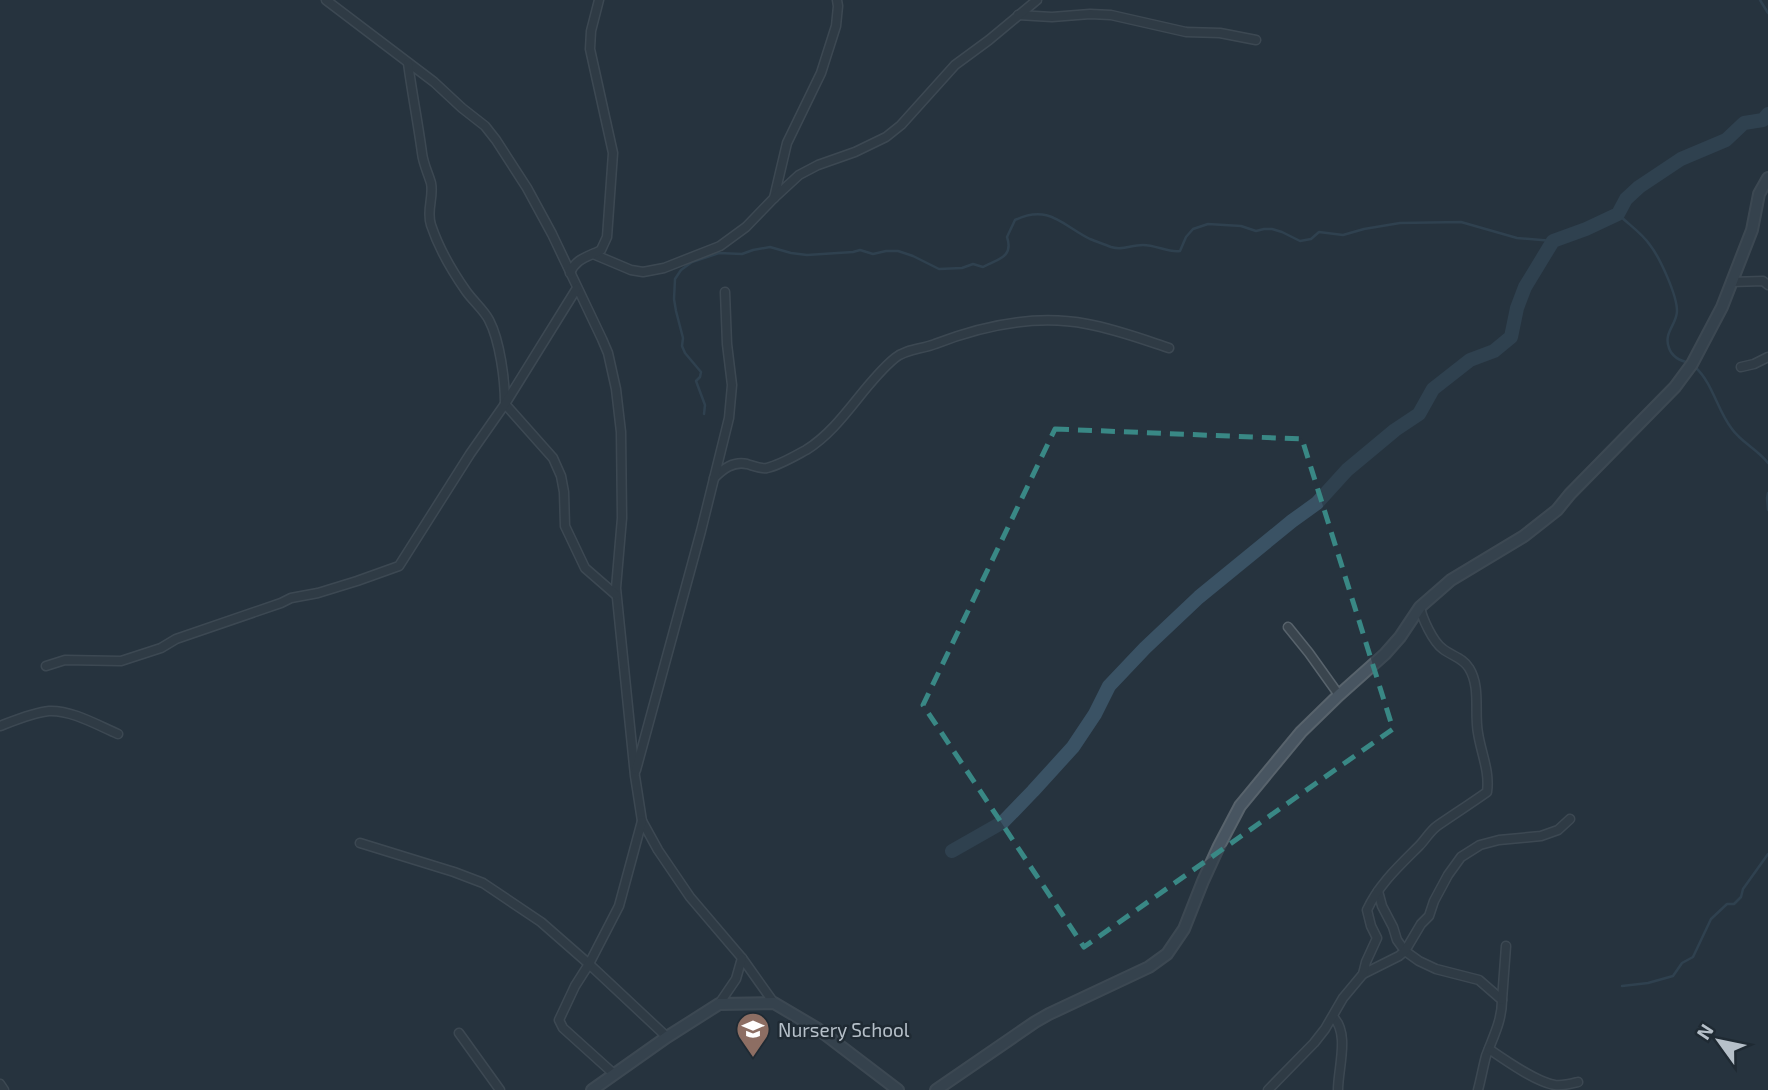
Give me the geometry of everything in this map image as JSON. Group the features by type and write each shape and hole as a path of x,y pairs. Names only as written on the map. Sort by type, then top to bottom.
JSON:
{"street":[{"path":"326,0 434,82 485,126 527,188 552,234 608,353 621,432 622,518 616,595 642,821 690,897 742,958 774,1003 818,1029 898,1090"},
{"path":"570,273 579,259 601,250 607,237 613,153 590,49 599,0"},
{"path":"774,198 787,143 821,73 836,26 837,0"},
{"path":"593,254 631,270 643,272 664,268 720,246 746,227 799,175 886,137 901,125 955,65 1037,0"},
{"path":"1018,15 1111,15 1186,32 1220,33 1256,40"},
{"path":"408,63 422,154 432,186 430,222 450,267 489,320 498,345 505,404 553,458 564,492 565,526 585,568 616,595"},
{"path":"936,1090 1035,1022 1156,963 1167,954 1184,929 1208,869 1240,806 1301,733 1385,654 1420,607 1451,580 1524,536 1557,510 1684,376 1722,307 1752,230 1759,194 1768,178"},
{"path":"1731,282 1763,281 1768,285"},
{"path":"47,666 65,660 121,660 161,648 176,639 291,598 357,582 398,566 505,404 577,288"},
{"path":"635,776 729,418 732,385 725,292"},
{"path":"714,478 738,463 756,468 775,466 807,449 826,434 898,355 977,329 1015,322 1070,322 1101,327 1169,348"},
{"path":"1741,366 1754,364 1768,357"},
{"path":"1363,974 1377,938 1367,910 1378,891 1395,869 1435,828 1487,792 1487,770 1477,730 1478,713 1473,676 1461,660 1439,646 1424,621 1420,607"},
{"path":"1288,627 1339,695"},
{"path":"0,726 41,712 64,712 118,734"},
{"path":"1268,1090 1306,1051 1363,974 1405,951 1429,916 1448,874 1461,857 1480,845 1499,840 1541,836 1558,830 1570,819"},
{"path":"614,1074 560,1024 559,1020 619,906 642,821"},
{"path":"360,843 483,883 541,922 667,1037"},
{"path":"1378,891 1397,940 1405,951 1436,969 1479,979 1502,1000"},
{"path":"1478,1090 1489,1049 1501,1020 1506,946"},
{"path":"592,1090 719,1004 736,979 742,958"},
{"path":"719,1004 774,1003"},
{"path":"1333,1017 1341,1028 1342,1038 1338,1090"},
{"path":"459,1033 500,1090"},
{"path":"1489,1049 1551,1084 1567,1085 1578,1082"},
{"path":"0,1084 4,1090"}],"highlighted area":[{"path":"1055,429 1302,439 1393,729 1084,947 923,705"}],"waterway":[{"path":"1760,0 1768,13"},
{"path":"952,851 1003,822 1073,747 1095,714 1109,686 1199,597 1317,503 1347,470 1395,430 1419,414 1433,389 1470,360 1494,351 1511,337 1525,287 1553,241 1618,214 1626,199 1639,187 1681,159 1726,140 1744,123 1763,120 1768,114"},
{"path":"704,414 705,405 696,381 701,372 682,346 683,338 674,299 675,279 681,270 692,262 719,253 742,254 770,247 807,255 860,250 873,254 898,251 939,269 962,268 973,264 983,267 1006,254 1009,244 1007,237 1015,220 1037,214 1055,218 1090,239 1111,247 1143,245 1176,251 1180,251 1193,229 1208,224 1241,226 1256,231 1272,229 1300,241 1311,239 1319,232 1343,235 1400,223 1461,222 1517,238 1553,241"},
{"path":"1618,214 1647,241 1663,267 1677,311 1669,333 1669,348 1677,358 1690,363"},
{"path":"1695,367 1706,381 1732,429 1768,463"},
{"path":"1768,493 1768,510"},
{"path":"1622,986 1673,976 1682,963 1693,957 1711,919 1727,904 1734,904 1741,897 1743,889 1768,854"}],"place":[{"name":"Nursery School","path":"753,1059"}]}
